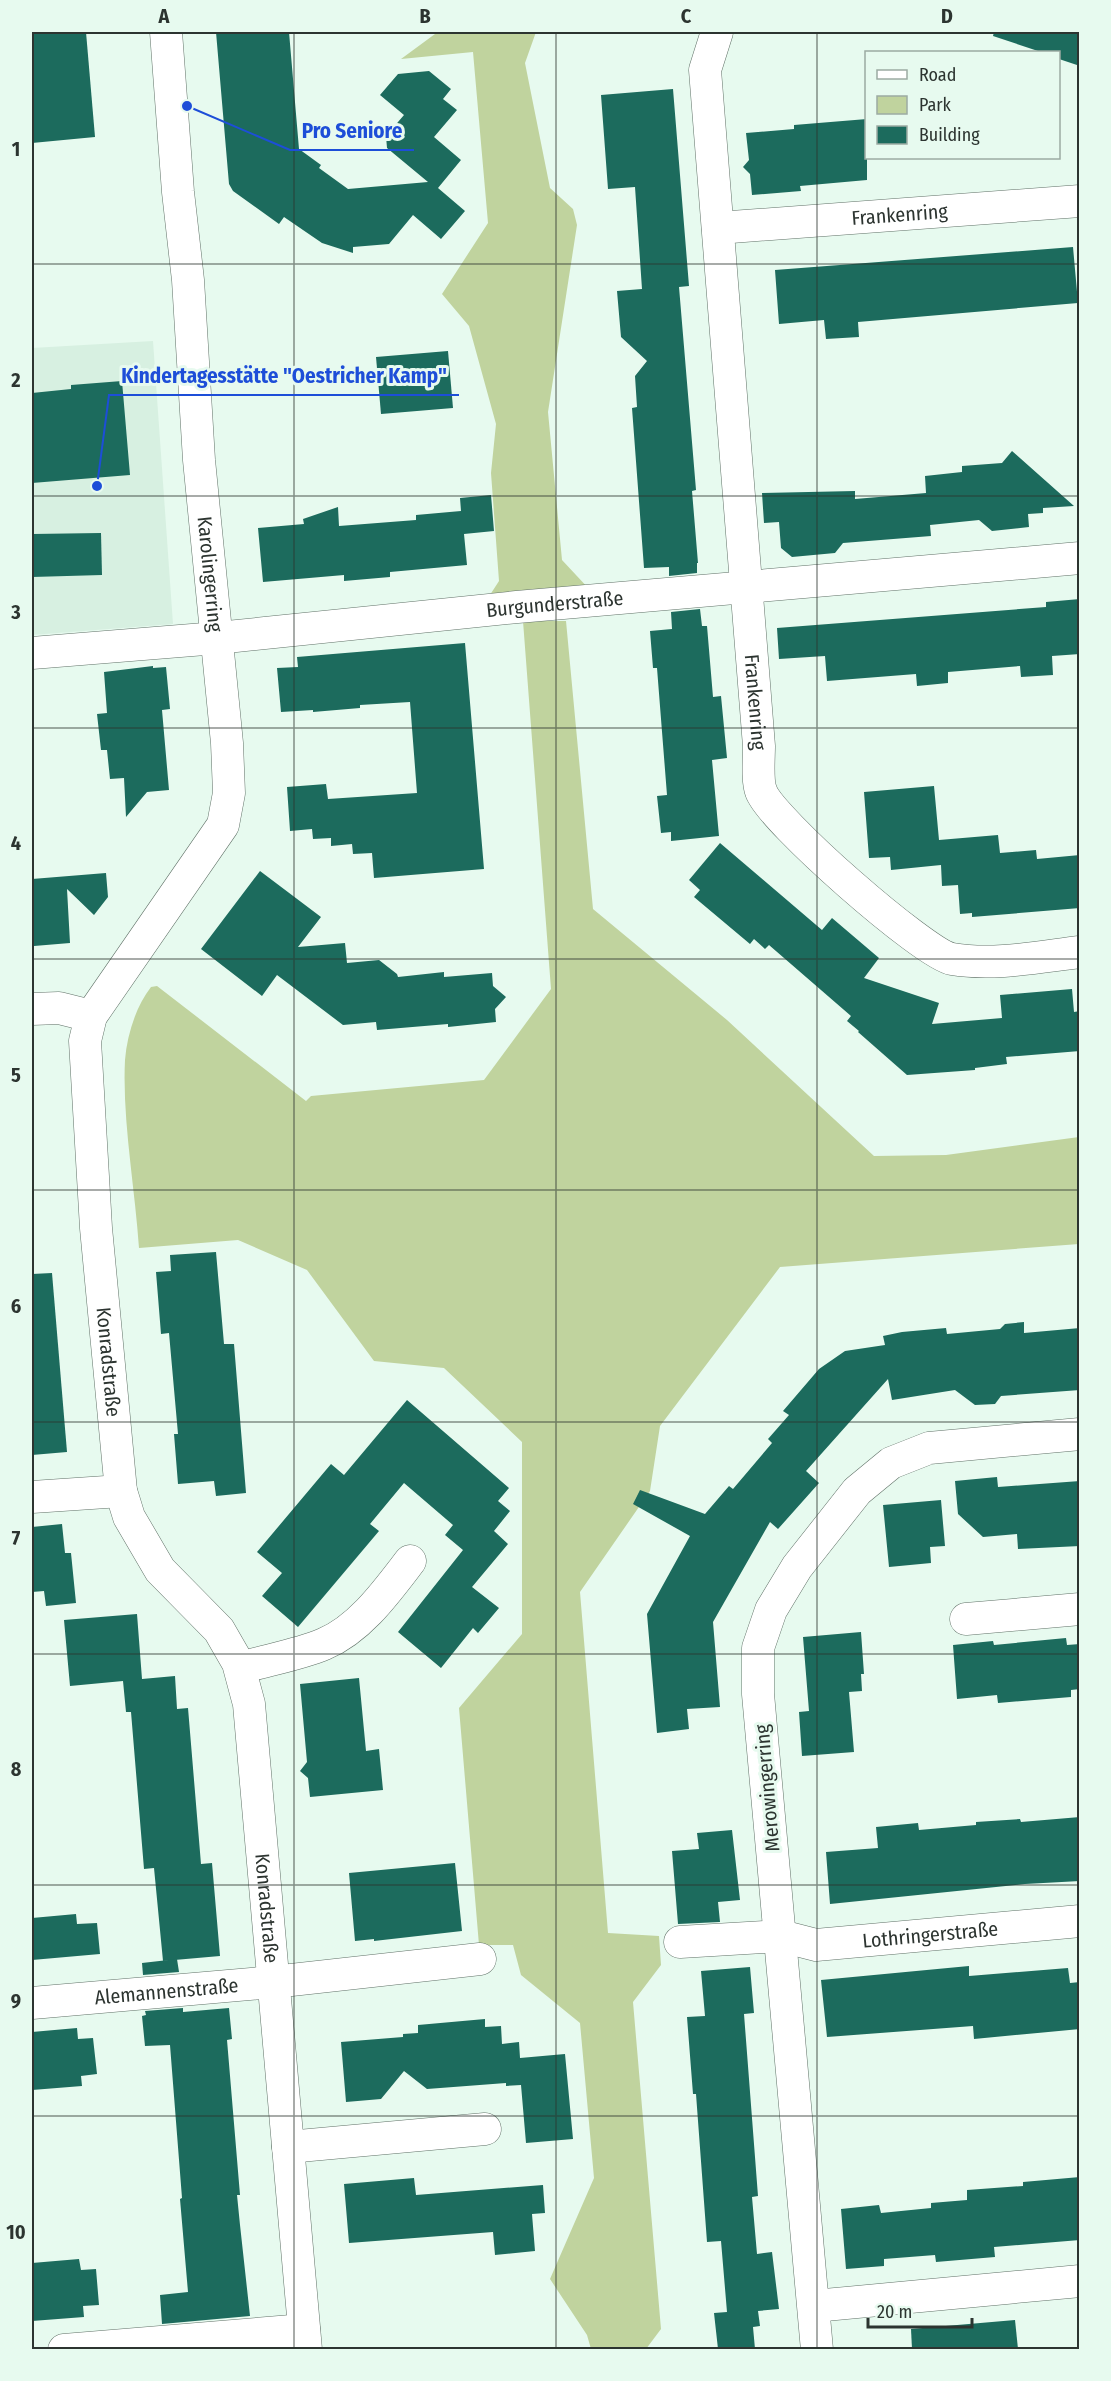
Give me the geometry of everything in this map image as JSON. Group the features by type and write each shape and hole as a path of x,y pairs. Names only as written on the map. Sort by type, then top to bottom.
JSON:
{"street":[{"name":"Karolingerring","path":"91,1016 223,825 229,793 227,743 199,460 188,280 178,192 166,32"},
{"name":"Frankenring","path":"717,32 705,70 761,791 782,820 838,873 905,929 949,959 987,962 1080,952"},
{"name":"Frankenring","path":"718,228 1080,201"},
{"name":"Burgunderstraße","path":"32,653 217,638 517,607 1080,558"},
{"path":"32,1009 59,1008 91,1016"},
{"name":"Konradstraße","path":"91,1016 85,1041 96,1228 121,1491 129,1517 160,1570 219,1630 240,1668 249,1704 305,2340"},
{"name":"Merowingerring","path":"818,2349 758,1694 758,1648 771,1610 797,1568 856,1491 891,1463 929,1449 1080,1434"},
{"path":"32,1497 121,1491"},
{"path":"240,1668 325,1644 364,1615 410,1561"},
{"path":"966,1618 1080,1609"},
{"name":"Lothringerstraße","path":"781,1936 816,1945 1080,1921"},
{"path":"680,1942 748,1936 781,1936"},
{"name":"Alemannenstraße","path":"32,2003 273,1982 480,1959"},
{"path":"288,2147 485,2128"},
{"path":"814,2306 1080,2282"},
{"path":"64,2349 305,2340"}],"shaded area":[{"path":"153,341 173,624 32,635 32,348"}],"green space":[{"path":"433,32 536,32 525,63 550,188 573,209 577,225 548,412 562,560 590,590 488,598 499,581 491,473 496,424 469,326 442,294 488,223 473,52 401,59 435,34"},
{"path":"523,621 566,621 593,909 727,1020 874,1156 946,1155 1079,1137 1079,1244 780,1267 660,1426 650,1491 580,1592 608,1933 659,1936 661,1965 633,2002 661,2329 646,2349 591,2349 587,2335 550,2279 594,2178 580,2023 521,1975 513,1945 479,1945 459,1708 522,1634 522,1442 444,1368 374,1361 307,1270 238,1240 139,1248 125,1106 125,1060 130,1031 146,995 151,987 157,986 306,1101 311,1096 484,1080 551,989"}],"building":[{"path":"32,32 86,32 95,137 32,143"},
{"path":"216,32 289,32 299,149 321,165 319,168 348,189 428,182 387,148 386,136 404,115 380,95 398,74 429,71 451,89 443,99 457,110 434,137 461,160 438,188 465,211 441,239 413,215 389,244 353,247 353,253 322,243 284,217 279,224 233,191 229,184"},
{"path":"994,32 1080,32 1080,66 1060,59 1060,51 1038,51 993,36"},
{"path":"673,89 689,286 679,287 696,490 692,491 698,563 697,573 669,576 669,567 644,568 632,408 637,407 635,376 647,361 621,337 617,291 642,289 635,187 608,189 601,95"},
{"path":"865,119 867,180 800,186 801,191 752,195 750,174 743,167 749,160 746,133 794,129 794,125"},
{"path":"1073,247 1078,303 858,322 859,337 826,339 824,320 779,324 775,270"},
{"path":"448,351 453,408 381,414 376,357"},
{"path":"122,381 130,475 32,483 32,393 71,389 71,385"},
{"path":"1012,451 1074,506 1043,508 1043,513 1028,514 1029,527 992,531 979,520 930,525 931,536 843,543 835,553 792,557 781,548 779,522 764,523 762,493 855,491 855,499 926,493 925,476 962,472 962,466 1002,463"},
{"path":"491,495 494,531 464,534 467,565 390,572 390,577 344,581 344,575 263,582 258,528 304,524 303,519 338,507 339,526 416,520 416,515 461,511 460,498"},
{"path":"101,533 102,575 32,577 32,534"},
{"path":"1080,599 1080,654 1052,656 1053,675 1021,677 1020,666 948,672 948,683 917,686 916,674 827,681 825,656 779,659 777,628 1046,607 1046,602"},
{"path":"700,609 702,626 707,626 713,697 721,696 727,758 712,760 719,836 671,841 671,832 661,833 657,796 667,795 657,668 653,668 650,631 672,629 671,612"},
{"path":"465,643 484,869 374,878 372,853 353,854 352,844 331,846 331,838 313,839 312,829 290,831 287,787 326,784 328,799 417,793 410,702 360,705 360,708 313,712 313,710 281,712 277,668 298,667 297,657"},
{"path":"153,666 153,668 166,667 170,709 162,710 169,790 147,792 126,817 124,778 110,779 107,750 101,750 97,714 107,713 104,672"},
{"path":"934,786 939,840 998,835 1000,853 1036,850 1037,859 1080,855 1080,908 972,917 972,913 960,914 958,885 942,886 941,865 891,870 890,857 869,858 864,792"},
{"path":"720,843 822,930 832,918 879,958 864,978 939,1003 932,1024 1002,1018 1000,995 1072,989 1074,1012 1080,1011 1080,1051 1006,1057 1007,1064 975,1068 975,1070 907,1075 847,1021 851,1016 769,945 765,949 754,939 750,944 694,897 700,890 689,880"},
{"path":"260,871 321,917 298,947 345,943 347,963 379,960 398,977 444,972 444,977 492,973 493,986 506,997 495,1009 496,1022 377,1030 376,1022 343,1025 277,975 262,996 201,949"},
{"path":"106,873 108,897 94,915 67,889 70,943 34,946 32,879"},
{"path":"216,1252 224,1344 234,1344 246,1493 216,1496 214,1481 178,1484 174,1434 178,1434 169,1333 161,1334 156,1272 171,1271 170,1255"},
{"path":"52,1273 67,1452 32,1455 32,1274"},
{"path":"1024,1322 1024,1333 1080,1328 1080,1390 1001,1396 995,1404 975,1405 955,1390 892,1400 888,1379 806,1471 819,1483 778,1529 770,1522 713,1622 720,1707 687,1709 689,1729 657,1733 647,1614 690,1536 633,1504 640,1490 705,1514 729,1486 733,1489 772,1443 768,1439 789,1415 783,1411 819,1369 845,1351 885,1345 883,1336 902,1332 946,1328 947,1334 1000,1329 1005,1324"},
{"path":"407,1400 509,1488 498,1501 510,1511 494,1531 508,1544 472,1587 499,1608 478,1633 473,1628 441,1668 398,1632 463,1550 445,1535 453,1525 404,1483 370,1524 379,1531 298,1627 262,1596 282,1573 257,1552 331,1464 344,1475"},
{"path":"997,1477 998,1487 1080,1481 1080,1546 1018,1549 1017,1534 983,1537 958,1514 955,1481"},
{"path":"941,1500 945,1546 930,1547 931,1563 889,1567 883,1505"},
{"path":"62,1524 65,1553 71,1553 76,1603 46,1606 44,1591 32,1592 32,1527"},
{"path":"137,1614 142,1679 175,1676 177,1709 188,1708 201,1864 212,1863 220,1956 163,1961 154,1868 144,1869 131,1712 126,1712 123,1681 70,1686 64,1620"},
{"path":"861,1632 864,1674 861,1674 862,1691 849,1692 854,1752 802,1756 799,1712 809,1711 803,1637"},
{"path":"1066,1638 1067,1645 1080,1644 1080,1689 1071,1690 1071,1697 998,1703 997,1695 957,1699 953,1645 993,1641 994,1645"},
{"path":"359,1678 366,1751 379,1749 383,1790 310,1797 308,1778 300,1771 307,1762 300,1684"},
{"path":"1080,1817 1080,1881 1025,1884 830,1904 826,1852 878,1848 876,1827 918,1823 919,1830 976,1825 976,1822 1020,1819 1021,1822"},
{"path":"732,1830 740,1900 718,1902 720,1922 678,1924 672,1851 699,1849 697,1833"},
{"path":"455,1863 462,1931 355,1941 349,1873"},
{"path":"76,1914 77,1924 97,1923 100,1954 32,1960 32,1918"},
{"path":"177,1959 179,1972 143,1975 142,1963"},
{"path":"969,1966 969,1976 1068,1968 1070,1983 1080,1982 1080,2029 974,2039 973,2026 827,2037 821,1980"},
{"path":"750,1967 754,2013 744,2014 758,2196 752,2197 757,2254 772,2252 779,2309 758,2311 760,2326 753,2327 755,2349 718,2349 714,2313 727,2312 721,2241 707,2242 696,2094 693,2094 687,2017 705,2016 701,1971"},
{"path":"183,2008 183,2012 229,2008 232,2039 227,2040 240,2195 237,2195 250,2316 162,2324 160,2295 188,2292 180,2199 182,2198 170,2045 145,2046 142,2016 146,2015 145,2011"},
{"path":"485,2019 485,2027 501,2026 502,2044 519,2042 520,2058 565,2054 573,2139 526,2143 521,2085 506,2086 506,2083 427,2089 404,2071 381,2099 346,2102 341,2042 403,2037 403,2034 418,2033 418,2025"},
{"path":"77,2028 78,2039 93,2038 97,2074 81,2076 82,2086 32,2090 32,2032"},
{"path":"1080,2177 1080,2240 994,2247 995,2257 936,2262 935,2255 884,2259 884,2266 846,2269 841,2209 879,2205 881,2213 931,2208 931,2203 967,2200 967,2190 1023,2186 1023,2182"},
{"path":"414,2178 416,2195 543,2185 545,2213 532,2214 535,2251 495,2255 493,2232 349,2243 344,2184"},
{"path":"79,2259 81,2270 96,2269 99,2305 83,2306 84,2317 32,2321 32,2263"},
{"path":"1015,2320 1018,2349 912,2349 911,2329"}],"place":[{"name":"Pro Seniore","path":"187,106"},
{"name":"Kindertagesstätte \"Oestricher Kamp\"","path":"97,486"}]}
